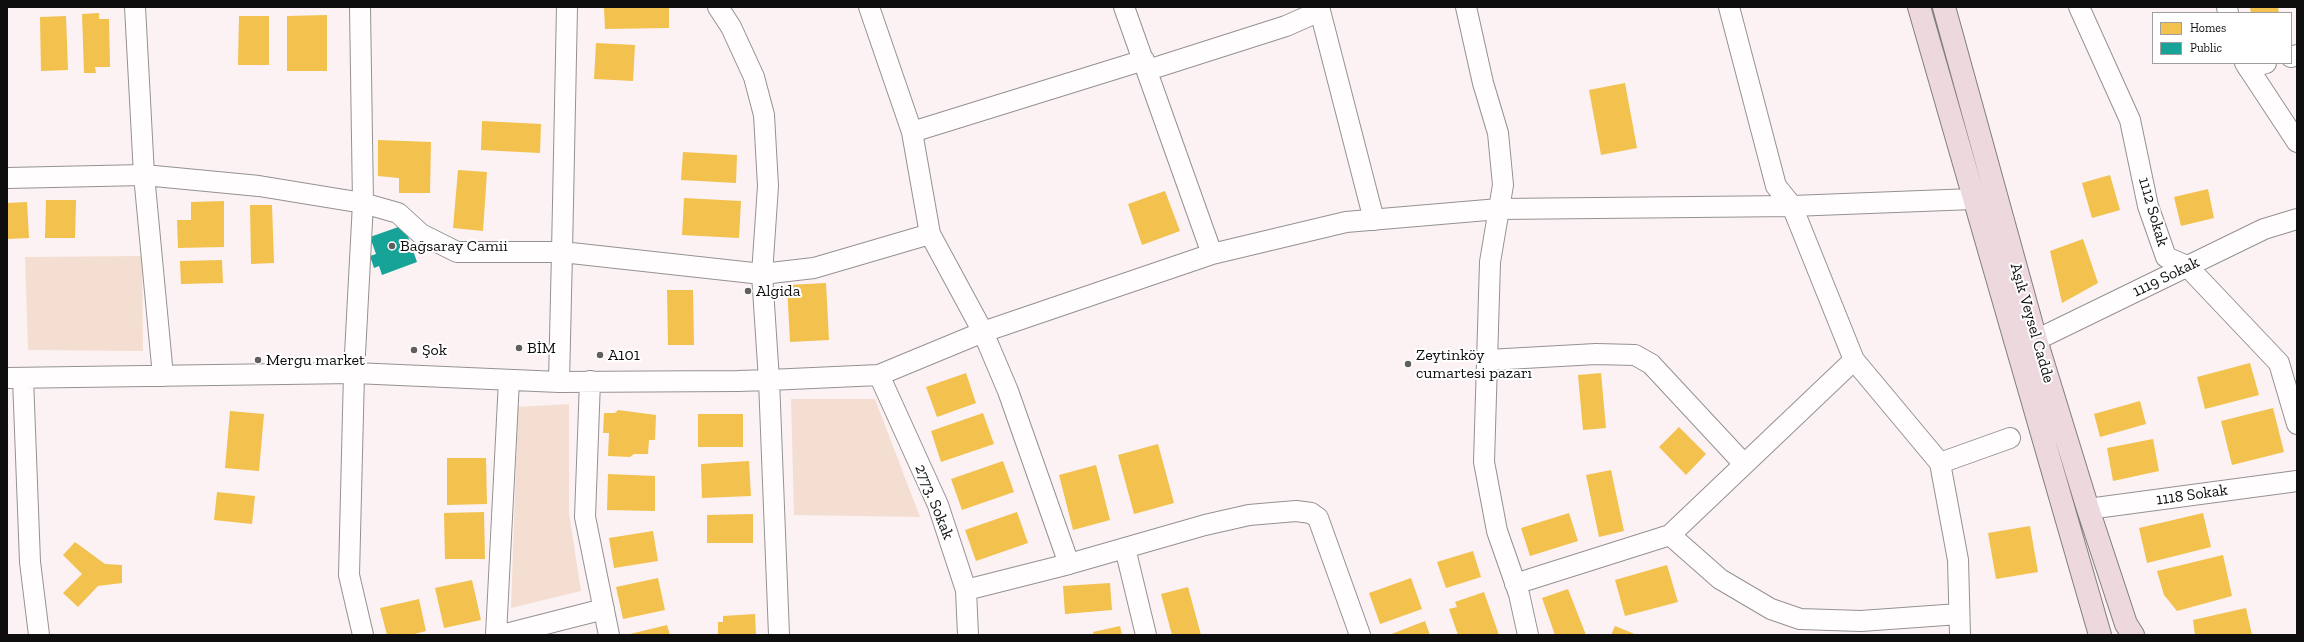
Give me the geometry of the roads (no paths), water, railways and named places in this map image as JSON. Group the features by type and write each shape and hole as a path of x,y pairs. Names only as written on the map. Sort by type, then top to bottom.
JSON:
{"main road":[{"name":"Aşık Veysel Cadde","path":"1919,7 2100,635"},
{"name":"Aşık Veysel Cadde","path":"1944,7 2036,340 2088,509 2126,624 2133,635"}],"street":[{"path":"134,7 144,175 163,376"},
{"path":"360,7 363,203 354,373 349,575 363,635"},
{"path":"559,382 568,7"},
{"path":"718,7 732,27 754,77 764,115 768,186 762,274 769,380 779,635"},
{"path":"869,7 912,132 930,234 983,332 1008,391 1069,564"},
{"path":"1124,7 1146,65 1212,254"},
{"path":"1466,7 1483,83 1498,133 1503,185 1490,262 1484,462 1497,531 1515,584 1528,635"},
{"path":"1730,7 1776,186 1792,206 1854,360 1940,463 1958,560 1960,635"},
{"name":"1112 Sokak","path":"2079,7 2110,72 2130,120 2148,206 2166,257 2187,266 2279,364 2297,424"},
{"path":"912,132 1286,26 1319,9 1374,220"},
{"path":"2253,65 2297,142"},
{"path":"7,178 144,175 259,186 363,203 398,213 420,234 457,252 562,252 762,274 814,268 930,234"},
{"path":"39,635 30,562 15,378 354,373 559,382 769,380 879,375 983,332 1212,254 1346,222 1499,209 1792,206 1974,199"},
{"name":"1119 Sokak","path":"2036,340 2264,230 2297,219"},
{"path":"1488,360 1596,354 1635,355 1651,364 1744,464"},
{"path":"1515,584 1670,535 1854,360"},
{"name":"2773. Sokak","path":"879,375 938,505 966,590 968,635"},
{"path":"496,635 509,380"},
{"path":"590,381 585,517 609,635"},
{"path":"1940,463 2010,438"},
{"name":"1118 Sokak","path":"2088,509 2297,481"},
{"path":"966,590 1069,564 1205,525 1249,515 1296,511 1311,513 1318,518 1360,635"},
{"path":"1670,535 1720,579 1771,609 1800,619 1861,621 1959,614"},
{"path":"1125,548 1146,635"},
{"path":"502,635 604,609"}],"place":[{"name":"Bağsaray Camii","path":"392,246"},
{"name":"Algida","path":"748,291"},
{"name":"BİM","path":"519,348"},
{"name":"Şok","path":"414,350"},
{"name":"A101","path":"600,355"},
{"name":"Mergu market","path":"258,360"},
{"name":"Zeytinköy cumartesi pazarı","path":"1408,364"}]}
